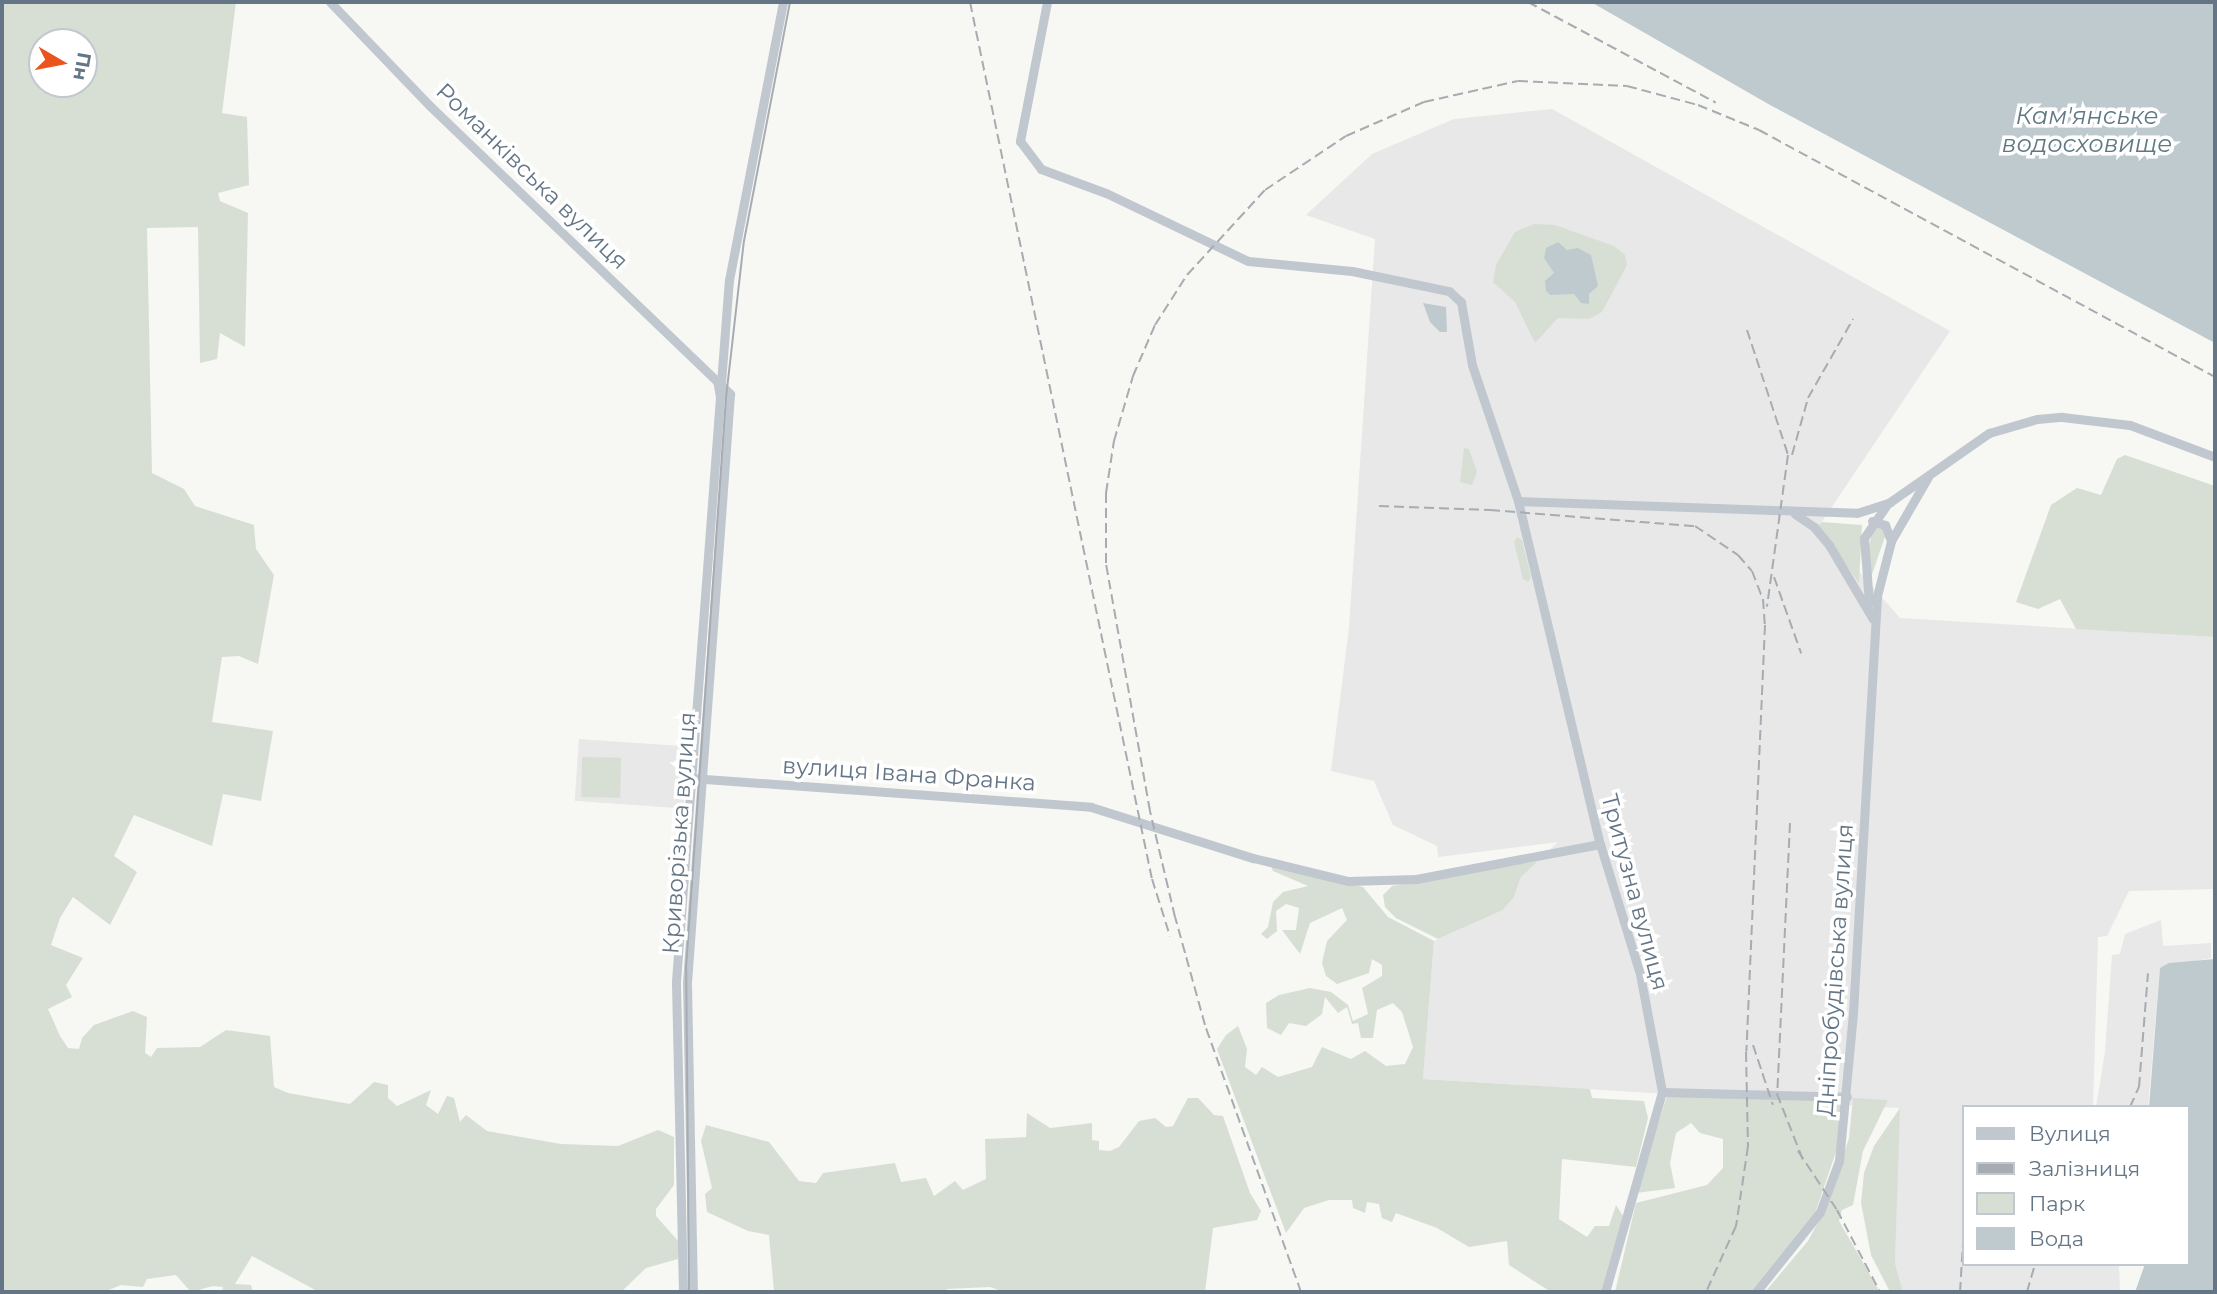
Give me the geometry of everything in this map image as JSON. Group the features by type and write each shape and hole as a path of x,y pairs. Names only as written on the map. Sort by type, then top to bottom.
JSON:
{"main road":[{"name":"Романківська вулиця","path":"330,2 438,114 712,373"},
{"name":"Криворізька вулиця","path":"683,1292 676,981 729,280 783,2"},
{"name":"Тритузна вулиця","path":"1047,2 1020,141 1041,169 1106,193 1226,251 1276,267 1352,271 1456,295 1461,302 1472,365 1518,501 1600,844 1640,974 1662,1092 1605,1292"},
{"name":"Криворізька вулиця","path":"693,1292 687,983 730,398 712,373"},
{"path":"1875,624 1866,587 1863,548 1872,521 1890,502 1928,477 1947,458 1989,433 2062,416 2130,425 2215,457"},
{"name":"Дніпробудівська вулиця","path":"1756,1292 1828,1198 1839,1161 1847,1097 1880,576 1891,541 1928,477"},
{"path":"1518,501 1857,513 1890,502"},
{"path":"1791,512 1814,527 1872,614"},
{"path":"1872,521 1885,525 1891,541"},
{"path":"1866,587 1880,576"},
{"path":"1852,582 1866,587"},
{"name":"вулиця Івана Франка","path":"691,778 1073,805 1305,873 1387,883 1600,844"},
{"path":"1662,1092 1847,1097"}],"shaded area":[{"path":"1552,109 1950,331 1819,526 1900,618 2215,637 2215,889 2129,891 2107,936 2098,937 2093,1105 1962,1105 1962,1266 2119,1266 2120,1292 1903,1292 1895,1263 1899,1108 1423,1079 1434,941 1503,910 1514,897 1521,877 1558,842 1438,857 1437,846 1393,825 1374,781 1331,771 1349,628 1375,239 1306,215 1372,154 1454,119"},
{"path":"579,739 688,747 683,808 575,801"},
{"path":"2161,920 2163,946 2211,943 2211,958 2160,968 2148,1105 2096,1105 2105,1052 2112,955 2120,954 2125,934"}],"green space":[{"path":"2,2 236,2 222,113 247,117 249,185 218,193 220,201 248,213 245,347 220,333 217,359 200,363 198,227 147,228 152,473 184,489 195,506 254,525 256,549 274,575 258,664 239,656 222,657 212,722 273,731 261,801 223,794 212,846 134,815 114,856 137,872 110,925 73,897 60,918 51,945 83,958 66,985 72,997 48,1009 68,1048 79,1049 82,1038 94,1025 133,1011 147,1017 145,1053 151,1057 157,1048 200,1047 226,1030 270,1036 274,1087 288,1093 350,1104 374,1082 388,1085 388,1098 397,1106 431,1090 426,1105 438,1114 447,1096 454,1098 460,1122 466,1115 487,1131 561,1144 618,1146 658,1130 674,1137 674,1185 656,1209 656,1216 678,1241 678,1259 646,1268 621,1292 319,1292 252,1256 235,1284 251,1285 253,1292 222,1292 223,1287 213,1286 191,1292 176,1275 147,1279 143,1287 121,1285 104,1292 2,1292"},
{"path":"1534,224 1555,225 1614,246 1625,255 1627,265 1602,312 1589,319 1558,318 1535,343 1515,302 1493,282 1496,265 1515,232"},
{"path":"1464,448 1469,449 1477,472 1472,485 1460,482"},
{"path":"2125,455 2215,486 2215,637 2076,629 2060,599 2038,609 2016,602 2051,505 2077,488 2101,495 2117,459"},
{"path":"1822,522 1862,525 1859,583 1818,526"},
{"path":"1873,527 1883,527 1886,534 1870,580 1867,556"},
{"path":"1517,537 1522,540 1531,577 1528,582 1523,579 1514,542"},
{"path":"582,757 621,758 620,798 581,797"},
{"path":"1538,861 1521,877 1514,897 1503,910 1438,939 1396,918 1385,907 1383,895 1392,886"},
{"path":"1271,866 1363,887 1388,917 1434,941 1423,1079 1590,1089 1592,1098 1644,1101 1648,1118 1636,1167 1562,1159 1559,1219 1587,1237 1595,1226 1609,1226 1616,1205 1623,1216 1601,1292 1551,1292 1509,1265 1507,1241 1469,1247 1437,1228 1396,1213 1392,1222 1382,1218 1379,1204 1367,1202 1365,1213 1353,1208 1352,1200 1329,1200 1304,1208 1286,1233 1217,1049 1226,1035 1238,1026 1247,1049 1245,1067 1256,1075 1262,1067 1278,1077 1312,1067 1322,1047 1351,1059 1365,1051 1386,1066 1405,1064 1413,1047 1402,1012 1393,1003 1377,1010 1373,1038 1361,1038 1358,1023 1352,1024 1347,1007 1338,1013 1325,997 1322,1014 1306,1026 1289,1023 1281,1035 1267,1028 1266,1003 1279,995 1310,988 1331,992 1348,1005 1353,1021 1368,1014 1362,988 1382,976 1382,965 1372,959 1369,973 1337,984 1326,976 1322,963 1327,941 1347,920 1342,908 1310,923 1300,954 1282,930 1296,930 1299,908 1286,904 1276,911 1277,931 1267,939 1261,934 1268,927 1273,902 1283,892 1308,886 1273,871"},
{"path":"1668,1093 1842,1102 1838,1146 1812,1222 1752,1292 1615,1292 1636,1203 1707,1185 1723,1168 1723,1139 1700,1133 1691,1123 1676,1133 1670,1163 1675,1188 1636,1193"},
{"path":"1188,1098 1198,1098 1214,1115 1223,1116 1250,1193 1261,1211 1257,1220 1213,1228 1205,1292 1004,1292 990,1287 947,1289 945,1292 774,1292 769,1235 748,1231 707,1212 705,1194 712,1188 701,1141 706,1125 769,1142 799,1181 816,1183 823,1173 895,1163 901,1182 926,1178 934,1196 955,1181 963,1190 986,1179 985,1139 1026,1137 1027,1113 1050,1128 1092,1123 1092,1140 1099,1141 1099,1150 1110,1151 1119,1147 1139,1121 1155,1118 1166,1127 1173,1126"},
{"path":"1853,1098 1888,1100 1863,1151 1853,1205 1842,1210 1839,1221 1880,1292 1765,1292 1808,1241 1827,1205 1849,1138"},
{"path":"1900,1108 1895,1263 1903,1292 1890,1292 1871,1255 1861,1203 1864,1173 1874,1146"}],"water":[{"name":"Кам'янське водосховище","path":"1591,2 2215,2 2215,343 1770,105"},
{"path":"1558,242 1567,250 1578,248 1591,255 1598,286 1589,294 1589,304 1581,303 1574,294 1550,295 1546,291 1545,281 1554,273 1544,258 1546,248"},
{"path":"1423,303 1446,307 1447,332 1440,332 1430,322"},
{"path":"2215,959 2215,1292 2135,1292 2144,1266 2189,1266 2189,1105 2149,1105 2160,968 2169,963"}],"tram line":[{"path":"689,1292 686,968 726,398 744,241 790,2"}],"railway":[{"path":"970,2 1152,879 1170,936"},
{"path":"1528,2 1716,103"},
{"path":"1301,1292 1205,1025 1175,917 1150,811 1106,563 1106,493 1114,441 1133,376 1155,325 1187,275 1265,190 1346,136 1424,102 1518,81 1627,86 1698,105 1759,130 2215,377"},
{"path":"1792,455 1808,398 1853,319"},
{"path":"1747,330 1788,455 1767,607"},
{"path":"1379,506 1490,510 1695,526 1738,555 1752,571 1763,599 1765,625 1746,1052 1748,1146 1736,1226 1706,1292"},
{"path":"1774,577 1801,653"},
{"path":"1790,823 1777,1094 1803,1160"},
{"path":"2131,1105 2139,1087 2148,973"},
{"path":"1753,1045 1773,1105"},
{"path":"1798,1151 1837,1210 1880,1292"},
{"path":"1960,1292 1962,1259"},
{"path":"2027,1292 2034,1266"}]}
